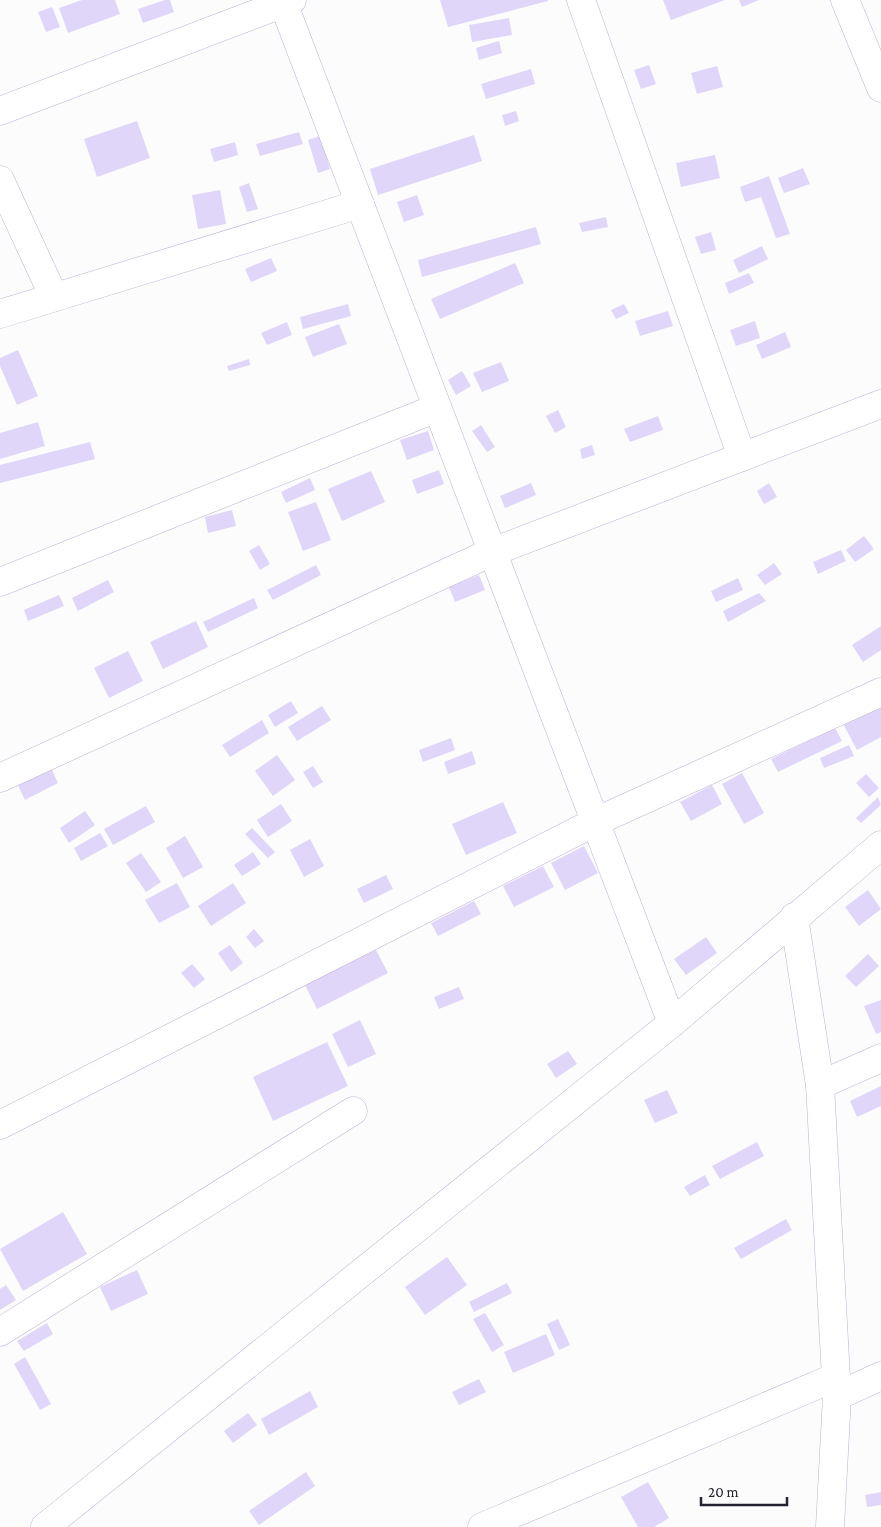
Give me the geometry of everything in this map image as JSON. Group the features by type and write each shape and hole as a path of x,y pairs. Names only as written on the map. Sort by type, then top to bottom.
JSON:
{"street":[{"path":"581,0 742,457"},
{"path":"845,0 881,88"},
{"path":"0,111 286,1 437,408 672,1023"},
{"path":"0,180 54,297"},
{"path":"0,314 360,204"},
{"path":"0,778 492,552 881,404"},
{"path":"0,582 437,408"},
{"path":"0,1125 595,822 881,692"},
{"path":"45,1527 672,1023 794,917 881,845"},
{"path":"794,917 820,1085 836,1387 830,1527"},
{"path":"820,1085 881,1058"},
{"path":"0,1332 353,1111"},
{"path":"482,1527 836,1387 881,1376"}],"building":[{"path":"82,0 115,0 120,14 68,33 59,8"},
{"path":"170,0 174,12 143,23 138,9"},
{"path":"440,0 548,0 548,1 448,27"},
{"path":"663,0 725,0 671,20"},
{"path":"739,0 759,0 742,7"},
{"path":"52,7 60,27 46,32 38,12"},
{"path":"509,18 512,35 472,42 469,25"},
{"path":"499,41 502,53 479,60 476,48"},
{"path":"649,65 656,84 641,89 634,70"},
{"path":"717,66 723,87 697,94 691,73"},
{"path":"531,69 535,84 486,99 481,84"},
{"path":"516,111 519,121 505,126 502,115"},
{"path":"137,121 150,158 97,177 84,139"},
{"path":"299,132 303,144 260,156 256,144"},
{"path":"474,135 482,161 378,195 370,169"},
{"path":"320,136 330,169 318,173 308,140"},
{"path":"235,142 238,155 214,162 210,149"},
{"path":"715,155 720,178 681,187 676,163"},
{"path":"803,168 810,184 784,193 778,178"},
{"path":"769,176 790,234 776,238 761,197 745,202 740,187"},
{"path":"249,183 258,209 247,212 239,187"},
{"path":"220,190 226,224 198,229 192,195"},
{"path":"417,195 424,215 404,222 397,202"},
{"path":"606,217 608,227 582,232 579,223"},
{"path":"536,227 541,244 422,277 418,260"},
{"path":"711,232 716,250 701,254 695,237"},
{"path":"762,246 768,259 739,273 733,260"},
{"path":"271,258 277,271 251,282 245,269"},
{"path":"515,263 524,283 440,319 431,299"},
{"path":"749,273 754,283 729,294 725,283"},
{"path":"348,304 351,316 303,329 300,317"},
{"path":"624,304 629,313 616,319 611,310"},
{"path":"668,311 673,326 640,336 635,321"},
{"path":"755,321 760,338 736,346 730,330"},
{"path":"287,322 292,335 267,345 261,333"},
{"path":"339,324 347,344 313,357 305,337"},
{"path":"785,332 791,347 762,359 756,345"},
{"path":"18,350 38,396 17,405 0,366 0,358"},
{"path":"249,359 250,365 229,371 227,366"},
{"path":"501,362 509,381 482,392 473,373"},
{"path":"462,371 471,386 456,395 448,380"},
{"path":"558,410 566,427 555,433 546,416"},
{"path":"658,416 663,430 630,442 624,429"},
{"path":"38,422 45,446 0,459 0,433"},
{"path":"481,425 495,447 487,452 472,431"},
{"path":"428,431 434,450 407,460 400,440"},
{"path":"90,442 95,459 0,483 0,465"},
{"path":"592,445 595,455 582,459 580,449"},
{"path":"439,470 444,484 417,494 412,480"},
{"path":"371,471 385,502 342,521 328,489"},
{"path":"310,478 315,490 286,503 281,492"},
{"path":"531,483 536,495 505,508 500,496"},
{"path":"769,483 777,497 764,504 757,491"},
{"path":"316,502 331,540 303,551 288,512"},
{"path":"232,510 236,526 208,533 205,517"},
{"path":"864,536 874,549 855,562 846,550"},
{"path":"259,545 270,564 260,570 249,551"},
{"path":"841,550 846,561 818,574 813,562"},
{"path":"774,563 782,574 765,585 757,575"},
{"path":"316,565 321,575 273,600 267,590"},
{"path":"479,575 485,590 455,602 449,587"},
{"path":"738,578 743,590 716,602 711,591"},
{"path":"108,580 114,592 78,611 72,598"},
{"path":"759,593 766,601 728,622 723,611"},
{"path":"59,595 64,606 28,621 24,610"},
{"path":"254,598 258,608 208,632 203,622"},
{"path":"196,621 208,647 163,669 150,642"},
{"path":"881,626 881,650 863,662 852,645"},
{"path":"128,651 143,681 109,698 94,668"},
{"path":"881,697 881,737 857,750 840,718"},
{"path":"291,701 298,713 275,727 268,715"},
{"path":"322,706 331,720 297,741 288,727"},
{"path":"262,720 269,733 230,757 222,745"},
{"path":"835,728 842,741 778,772 771,759"},
{"path":"451,738 455,750 423,762 419,750"},
{"path":"849,745 854,756 824,768 820,758"},
{"path":"472,751 476,764 448,774 444,762"},
{"path":"277,755 295,780 273,796 255,771"},
{"path":"50,766 58,783 25,800 17,783"},
{"path":"313,766 323,782 313,788 303,772"},
{"path":"742,773 764,813 744,824 722,784"},
{"path":"866,774 879,788 869,797 856,783"},
{"path":"712,785 722,804 691,821 680,802"},
{"path":"878,797 881,805 861,823 856,818"},
{"path":"503,802 517,833 466,855 452,824"},
{"path":"281,804 292,821 268,837 257,820"},
{"path":"146,806 155,822 113,845 104,829"},
{"path":"85,811 95,825 69,843 60,828"},
{"path":"252,828 275,852 268,858 245,834"},
{"path":"100,833 108,846 81,861 74,848"},
{"path":"185,836 203,867 183,878 166,848"},
{"path":"310,839 324,866 304,877 290,850"},
{"path":"584,846 598,873 565,890 551,863"},
{"path":"253,852 261,864 242,876 234,865"},
{"path":"141,853 161,882 146,892 126,863"},
{"path":"543,866 554,887 514,907 503,886"},
{"path":"386,875 393,889 364,903 357,889"},
{"path":"177,883 190,907 159,923 145,900"},
{"path":"233,883 246,903 211,926 198,906"},
{"path":"868,890 881,909 859,926 845,907"},
{"path":"474,901 481,914 438,936 431,923"},
{"path":"254,929 264,941 255,948 246,937"},
{"path":"706,937 717,953 686,975 674,959"},
{"path":"230,945 243,963 231,972 218,953"},
{"path":"376,950 388,973 317,1009 305,985"},
{"path":"868,954 879,966 856,987 845,976"},
{"path":"192,964 205,979 194,988 181,973"},
{"path":"459,987 464,999 439,1009 434,997"},
{"path":"881,1000 881,1032 876,1034 864,1006"},
{"path":"360,1020 376,1054 348,1067 332,1034"},
{"path":"327,1042 348,1086 273,1121 253,1077"},
{"path":"568,1051 577,1064 556,1078 547,1064"},
{"path":"881,1086 881,1106 857,1117 850,1101"},
{"path":"667,1090 678,1113 655,1123 644,1100"},
{"path":"757,1142 764,1156 720,1179 712,1166"},
{"path":"705,1175 710,1185 690,1196 684,1187"},
{"path":"63,1212 87,1254 23,1291 0,1249"},
{"path":"786,1219 792,1230 741,1259 734,1248"},
{"path":"447,1257 467,1285 425,1315 405,1287"},
{"path":"137,1270 148,1294 111,1311 100,1287"},
{"path":"507,1283 512,1293 474,1312 469,1302"},
{"path":"6,1285 16,1300 0,1310 0,1289"},
{"path":"485,1313 504,1345 492,1352 473,1319"},
{"path":"558,1319 570,1345 559,1350 547,1324"},
{"path":"47,1323 53,1334 24,1351 17,1341"},
{"path":"546,1334 555,1355 513,1373 504,1352"},
{"path":"25,1357 51,1404 40,1410 14,1364"},
{"path":"479,1379 486,1392 459,1405 452,1392"},
{"path":"310,1391 318,1407 269,1435 261,1419"},
{"path":"248,1413 257,1425 233,1443 224,1431"},
{"path":"306,1472 315,1486 259,1525 249,1511"},
{"path":"648,1482 669,1518 654,1527 638,1527 621,1497"},
{"path":"881,1492 881,1505 867,1507 865,1495"}]}
